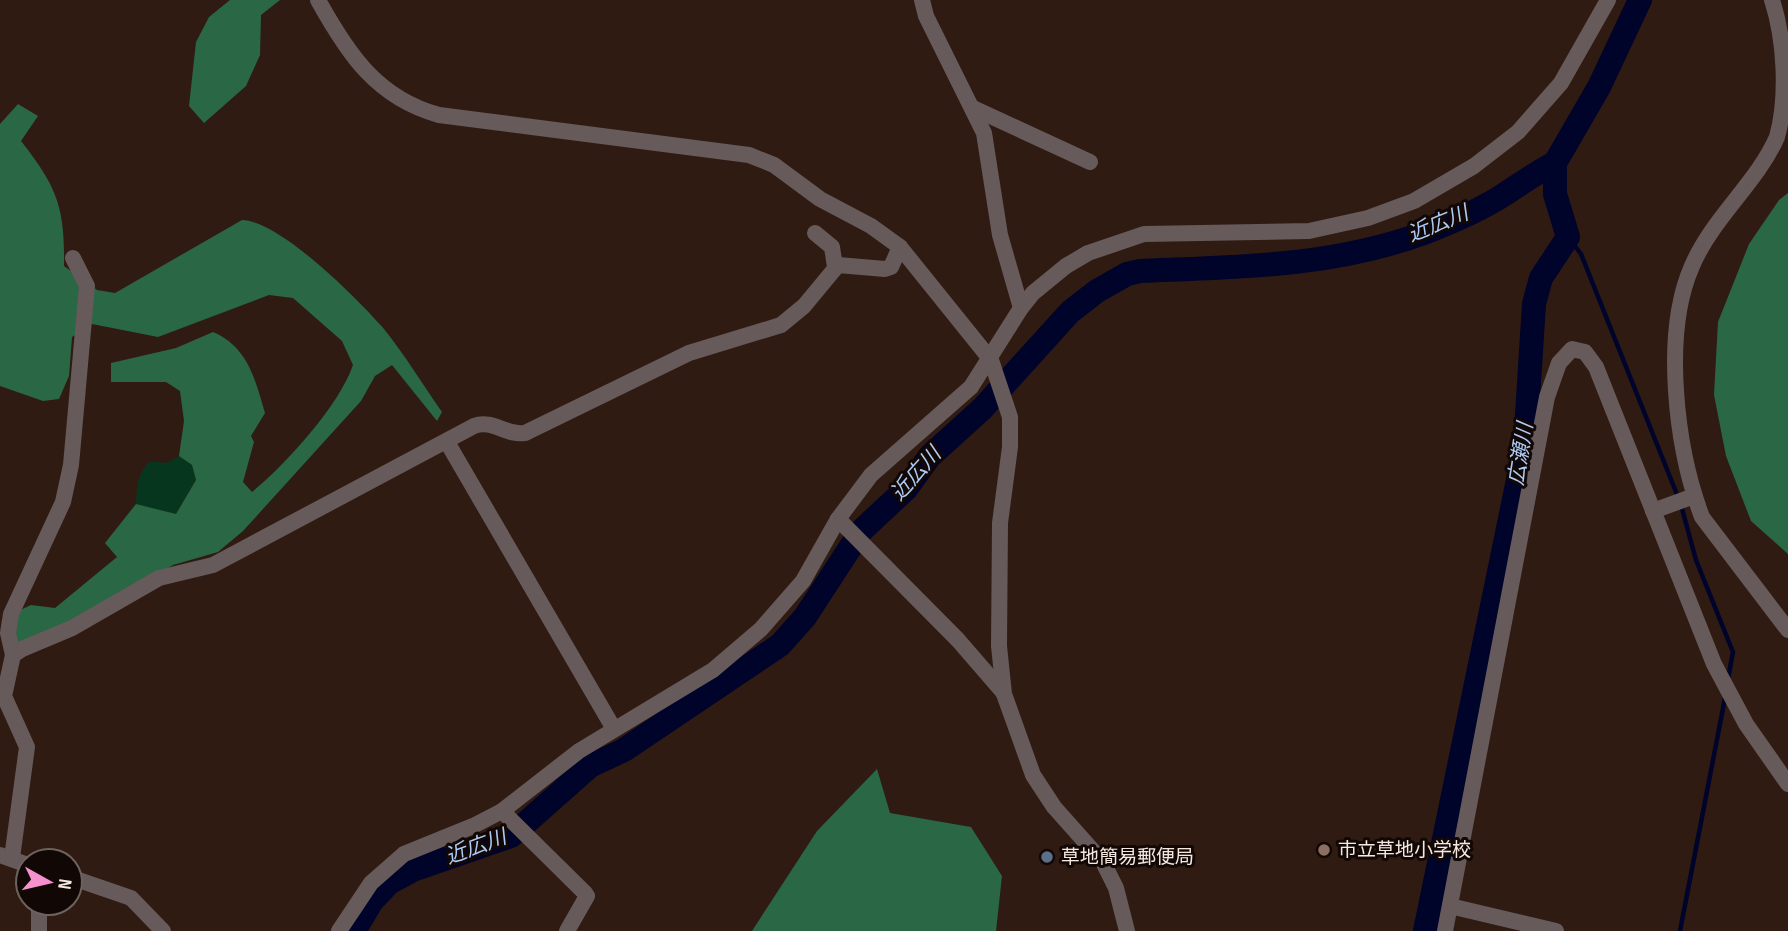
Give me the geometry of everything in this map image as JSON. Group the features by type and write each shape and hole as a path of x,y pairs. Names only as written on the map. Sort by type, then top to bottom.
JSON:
{"street":[{"path":"318,0 338,37 373,81 420,110 749,155 774,165 820,199 871,226 900,247 991,360 1006,398 1010,426 1000,523 999,646 1004,694 1033,775 1054,807 1103,862 1116,888 1127,931"},
{"path":"922,0 926,16 984,134 999,234 1021,308"},
{"path":"339,931 359,897 388,866 424,844 506,815 579,751 705,675 761,629 803,581 844,524 871,475 971,387 991,360 1021,308 1033,293 1066,266 1088,253 1127,238 1169,231 1309,231 1368,218 1435,190 1511,138 1544,105 1561,83 1608,0"},
{"path":"1778,6 1784,68 1782,122 1770,150 1701,246 1683,293 1675,393 1694,496 1702,517 1788,630"},
{"path":"973,108 1090,162"},
{"path":"815,233 832,247 835,267"},
{"path":"13,655 72,628 159,578 213,565 387,470 482,423 517,434 525,433 688,353 768,331 781,325 804,306 835,267 843,264 885,269 891,267 900,247"},
{"path":"6,856 27,747 4,696 13,655 8,633 11,614 63,502 71,465 88,286 73,258"},
{"path":"1445,931 1547,397 1559,363 1572,349 1579,348 1591,358 1714,664 1746,724 1788,784"},
{"path":"447,442 614,729"},
{"path":"1653,511 1694,496"},
{"path":"844,524 958,640 1004,694"},
{"path":"506,815 587,896 567,931"},
{"path":"84,882 131,898 163,931"},
{"path":"1450,906 1556,931"}],"green space":[{"path":"230,0 280,0 261,15 260,55 246,86 204,123 189,106 196,42 209,17"},
{"path":"18,104 38,116 21,141 51,185 56,199 63,228 64,266 97,290 115,293 242,220 258,224 297,247 356,299 392,339 442,412 437,421 392,365 375,376 361,401 243,531 218,552 173,565 114,602 14,645 18,611 31,605 55,608 117,557 105,543 136,504 176,514 196,480 192,465 179,456 184,421 180,391 166,382 111,382 111,363 176,348 213,332 234,346 248,365 265,413 251,436 254,442 243,482 252,492 280,467 310,434 336,398 353,365 342,341 293,298 269,295 158,337 92,324 72,337 69,376 59,399 43,401 0,386 0,124"},
{"path":"1788,193 1788,554 1751,521 1726,456 1714,395 1718,322 1749,244 1779,200"},
{"path":"179,456 192,465 196,480 176,514 136,504 142,471 150,461 166,463"},
{"path":"877,769 890,813 971,827 1002,876 996,931 752,931 817,831"}],"waterway":[{"name":"広瀬川","path":"1425,931 1525,446 1534,304 1541,278 1568,237 1555,194 1555,163 1599,87 1640,0"},
{"name":"近広川","path":"354,931 372,901 389,883 413,870 511,836 590,766 624,750 780,645 805,617 861,531 906,489 930,456 982,409 1070,312 1097,291 1127,274 1140,271 1284,263 1354,253 1389,244 1424,233 1476,210 1555,163"},
{"path":"1568,237 1581,254 1678,497"},
{"path":"1681,505 1696,560 1733,652 1728,679"},
{"path":"1680,931 1725,698"}],"place":[{"name":"市立草地小学校","path":"1324,850"},
{"name":"草地簡易郵便局","path":"1047,857"}]}
